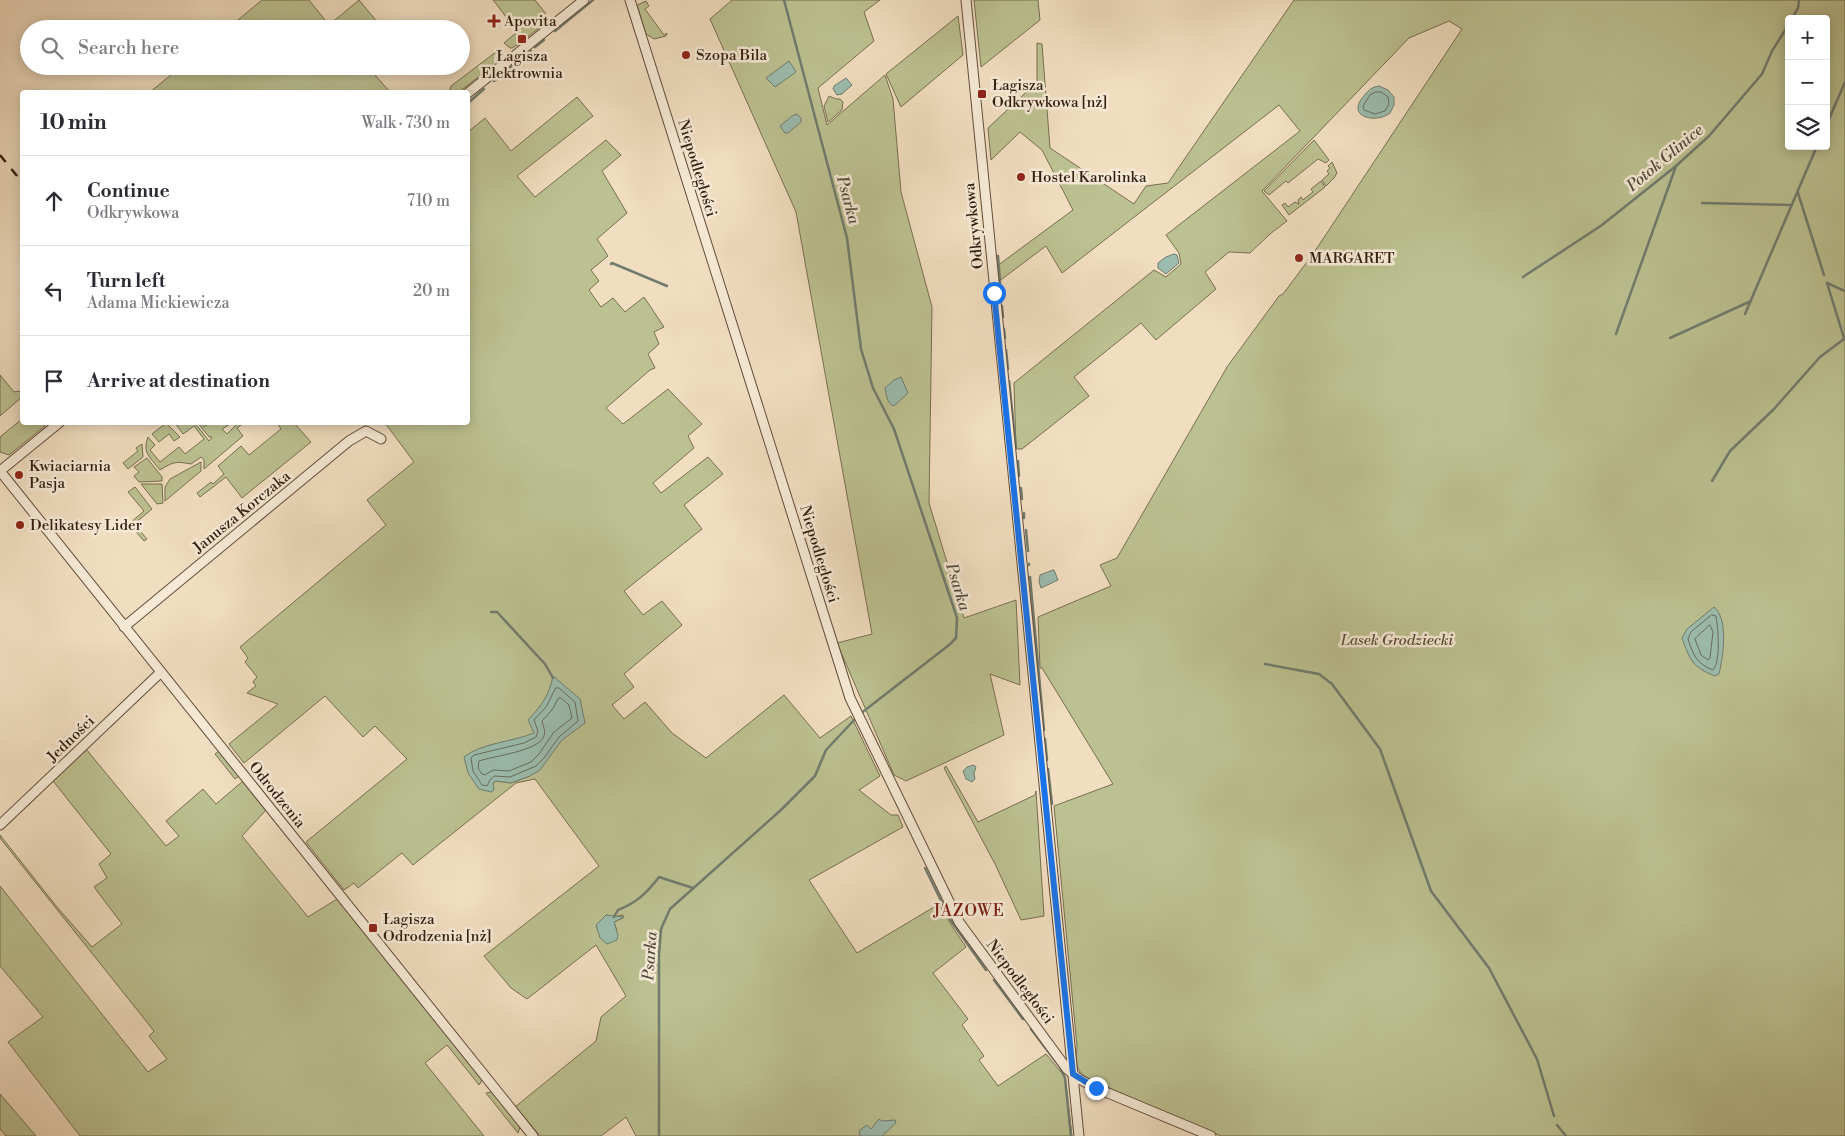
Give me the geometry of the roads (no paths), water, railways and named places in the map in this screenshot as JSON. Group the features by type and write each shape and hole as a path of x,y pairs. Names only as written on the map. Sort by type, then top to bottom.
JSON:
{"street":[{"path":"470,91 584,0"},
{"name":"Niepodległości","path":"630,0 847,689 864,729 959,922 1067,1069 1096,1088 1211,1136"},
{"name":"Odkrywkowa","path":"966,0 1079,1136"},
{"path":"0,471 56,425"},
{"name":"Janusza Korczaka","path":"124,627 349,441 366,431 381,439"},
{"name":"Odrodzenia","path":"0,471 533,1136"},
{"name":"Jedności","path":"0,825 160,672"}],"water":[{"path":"789,61 796,72 775,87 766,78"},
{"path":"846,78 852,85 842,94 837,95 833,89 834,86"},
{"path":"1379,86 1388,90 1394,97 1394,105 1390,113 1384,116 1377,118 1365,117 1360,114 1359,104 1370,90"},
{"path":"797,114 801,118 801,122 788,133 785,133 780,126"},
{"path":"1174,254 1177,255 1179,263 1166,274 1158,268 1158,263"},
{"path":"901,377 908,393 894,406 888,401 885,388"},
{"path":"1054,570 1058,580 1041,588 1039,582 1040,575"},
{"path":"1714,607 1722,620 1724,639 1719,674 1715,676 1701,669 1693,662 1682,638 1687,629"},
{"path":"553,676 580,699 585,723 562,740 540,770 511,783 496,781 493,783 494,790 491,792 479,789 468,773 464,757 479,749 534,733 528,720 544,700"},
{"path":"974,765 976,767 975,779 972,782 966,779 963,771 967,767"},
{"path":"606,915 624,917 614,922 618,935 617,940 607,944 600,938 596,925"},
{"path":"879,1119 882,1121 895,1120 896,1123 882,1136 861,1136 859,1134 860,1130 867,1125 871,1129"}],"waterway":[{"path":"555,31 593,0"},
{"name":"Psarka","path":"784,0 847,238 861,349 873,388 894,429 957,618 956,638 949,645 860,714"},
{"name":"Potok Glinice","path":"1794,15 1799,0"},
{"name":"Potok Glinice","path":"1523,277 1602,225 1676,166 1709,136 1762,74 1772,51 1785,30"},
{"path":"535,47 544,40"},
{"path":"510,68 531,51"},
{"path":"494,81 501,76"},
{"name":"Potok Glinice","path":"1830,117 1845,82"},
{"path":"470,101 484,89"},
{"name":"Potok Glinice","path":"1745,314 1815,150"},
{"path":"1616,334 1676,166"},
{"name":"Potok Glinice","path":"1798,193 1824,275"},
{"path":"1702,203 1792,205"},
{"path":"998,256 1001,294"},
{"path":"611,264 667,286"},
{"name":"Potok Glinice","path":"1827,283 1844,338"},
{"path":"1827,283 1845,291"},
{"path":"1670,338 1751,301"},
{"path":"1002,306 1003,317"},
{"path":"1004,329 1005,338"},
{"path":"1712,481 1730,451 1774,409 1820,357 1844,339"},
{"path":"1006,350 1008,369"},
{"path":"1009,381 1016,448"},
{"path":"1018,461 1019,476"},
{"path":"1021,488 1022,499"},
{"path":"1024,513 1024,518"},
{"path":"1026,530 1028,551"},
{"path":"1030,577 1044,730"},
{"path":"491,612 497,612 545,664 553,678"},
{"path":"1265,664 1319,674 1332,684 1380,749 1431,891 1489,968 1537,1059 1554,1116"},
{"name":"Psarka","path":"659,1136 659,955 661,929 670,909 782,809 815,776 826,750 856,718"},
{"path":"1045,739 1047,760"},
{"path":"1048,769 1052,804"},
{"path":"925,868 951,921 986,970"},
{"path":"614,917 618,910 641,897 659,877 693,888"},
{"path":"994,980 1023,1019"},
{"path":"1031,1029 1060,1067 1065,1078 1071,1136"},
{"path":"1557,1125 1566,1136"}],"railway":[{"path":"0,155 20,180"}],"place":[{"name":"Apovita","path":"494,21"},
{"name":"Łagisza Elektrownia","path":"522,39"},
{"name":"Szopa Bila","path":"686,55"},
{"name":"Łagisza Odkrywkowa [nż]","path":"982,94"},
{"name":"Hostel Karolinka","path":"1021,177"},
{"name":"MARGARET","path":"1299,258"},
{"name":"Kwiaciarnia Pasja","path":"19,475"},
{"name":"Delikatesy Lider","path":"20,525"},
{"name":"Łagisza Odrodzenia [nż]","path":"373,928"}],"district":[{"name":"JAZOWE","path":"969,911"}],"park label":[{"name":"Lasek Grodziecki","path":"1397,640"}]}
